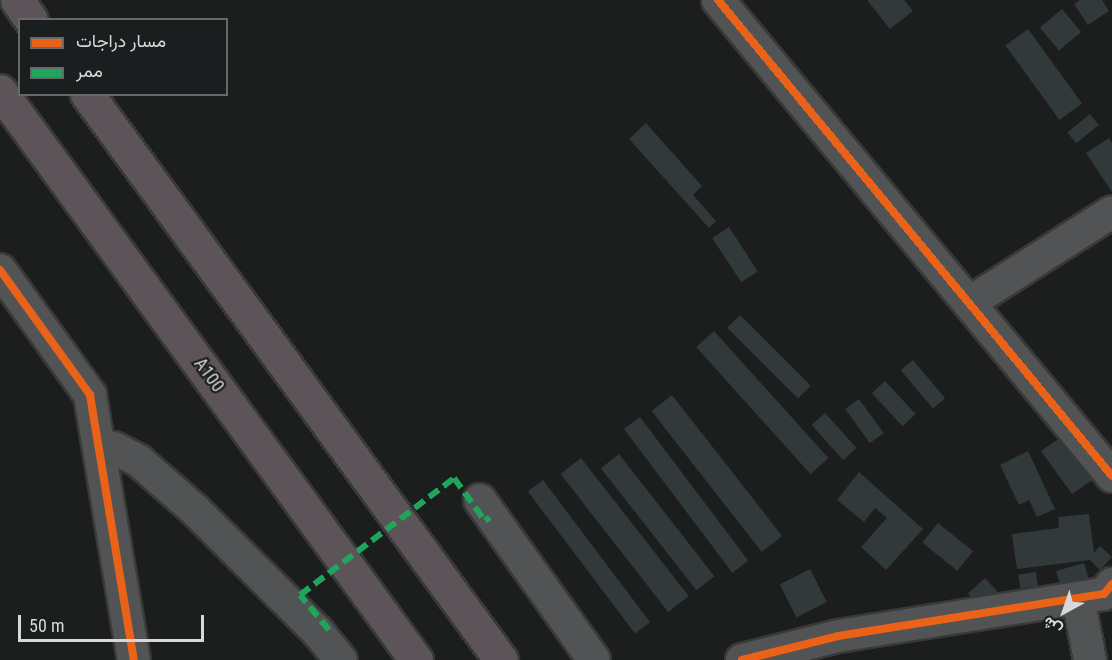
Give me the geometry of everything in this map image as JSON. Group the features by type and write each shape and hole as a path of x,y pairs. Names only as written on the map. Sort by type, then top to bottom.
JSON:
{"highway":[{"path":"17,0 30,18"},
{"name":"A100","path":"0,91 416,660"},
{"path":"88,96 501,660"}],"street":[{"path":"718,0 1112,476"},
{"path":"969,303 1112,212"},
{"path":"0,270 90,395 134,660"},
{"path":"99,446 126,453 179,496 303,617 341,660"},
{"path":"485,513 594,660"},
{"path":"742,660 838,636 1104,594 1112,584"},
{"path":"1078,598 1090,660"}],"building":[{"path":"867,0 904,0 913,11 890,29"},
{"path":"1080,0 1102,0 1109,11 1088,25 1074,4"},
{"path":"1062,9 1081,32 1059,51 1040,28"},
{"path":"1028,29 1082,103 1059,120 1005,45"},
{"path":"1090,114 1099,125 1076,143 1067,132"},
{"path":"646,123 702,186 693,195 716,221 709,228 629,139"},
{"path":"1109,138 1112,143 1112,192 1086,153"},
{"path":"729,227 758,271 741,282 712,238"},
{"path":"740,315 811,386 798,398 727,328"},
{"path":"714,331 828,458 811,474 696,347"},
{"path":"913,360 945,398 933,409 901,370"},
{"path":"885,381 916,414 903,426 872,393"},
{"path":"672,395 782,536 762,552 652,411"},
{"path":"859,399 884,433 870,443 845,409"},
{"path":"825,413 856,448 843,460 812,425"},
{"path":"640,417 748,561 732,573 624,429"},
{"path":"1071,430 1097,477 1072,494 1041,451"},
{"path":"1028,451 1055,509 1037,517 1029,500 1019,505 1000,465"},
{"path":"619,454 714,576 696,590 601,468"},
{"path":"581,458 689,596 668,612 561,474"},
{"path":"859,472 923,529 886,570 861,547 887,518 875,508 864,522 837,500"},
{"path":"543,480 650,622 635,634 528,491"},
{"path":"1089,514 1094,553 1100,546 1112,557 1100,570 1090,560 1017,569 1012,534 1059,528 1058,517"},
{"path":"938,523 973,551 957,571 922,542"},
{"path":"1084,563 1092,591 1064,599 1056,571"},
{"path":"810,569 827,602 797,617 780,584"},
{"path":"1036,572 1038,586 1020,588 1018,575"},
{"path":"985,578 1001,596 984,611 968,593"}],"marked path":[{"path":"329,630 300,595 454,478 485,521 490,517"}],"cycle path":[{"path":"718,0 1112,476"},
{"path":"0,270 90,395 134,660"},
{"path":"742,660 838,636 1104,594 1112,584"}]}
